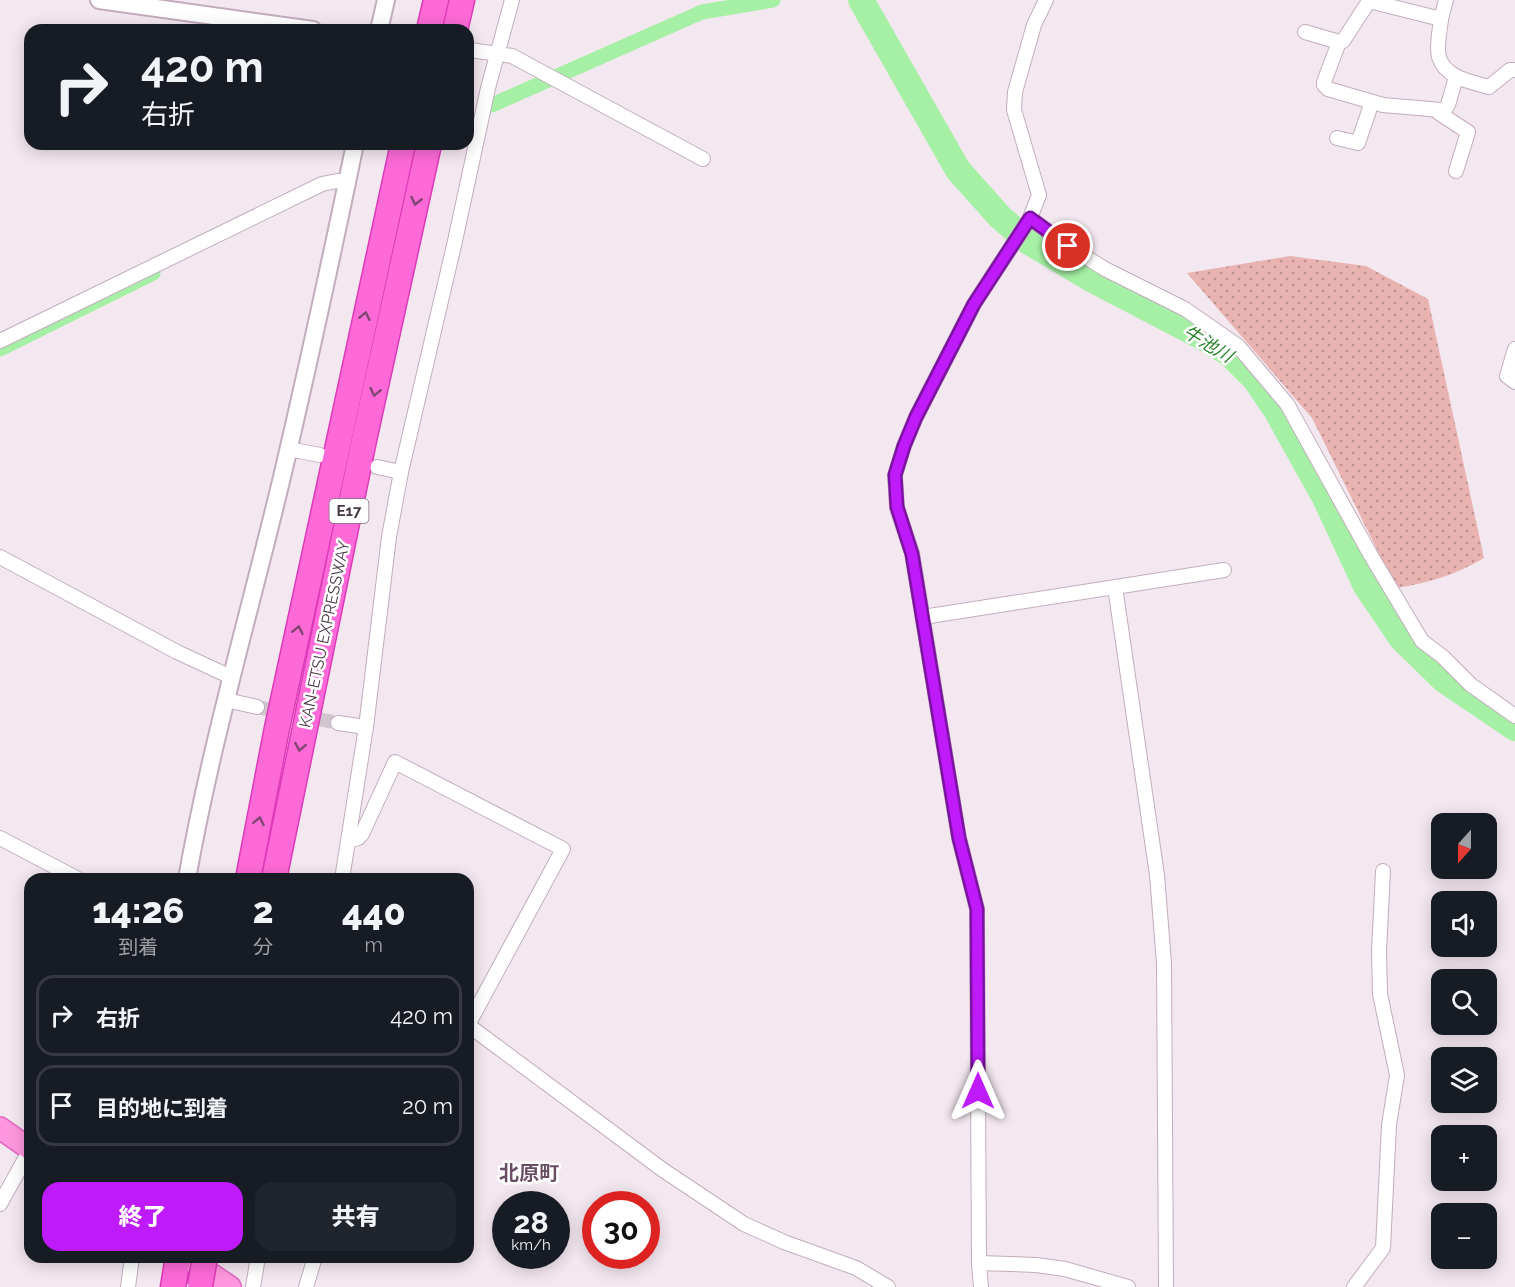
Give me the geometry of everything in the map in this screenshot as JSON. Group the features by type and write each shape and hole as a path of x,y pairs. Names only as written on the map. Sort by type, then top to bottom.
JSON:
{"highway":[{"path":"430,24 436,0"},
{"path":"456,24 462,0"},
{"name":"KAN-ETSU EXPRESSWAY","path":"249,873 277,728 402,150"},
{"name":"KAN-ETSU EXPRESSWAY","path":"275,873 360,462 428,150"},
{"path":"200,1286 204,1263"}],"main road":[{"path":"0,1128 24,1146"},
{"path":"178,1268 230,1287"}],"street":[{"path":"99,0 270,24"},
{"path":"380,24 386,0"},
{"path":"343,873 366,727 389,537 401,472 496,53 512,0"},
{"path":"981,1287 977,909 959,838 912,554 897,507 895,475 916,417 974,304 1028,221 1039,195 1014,110 1015,92 1034,25 1046,0"},
{"path":"1446,0 1441,19 1439,55 1443,64 1456,77 1489,87 1510,70 1515,70"},
{"path":"1305,32 1339,42 1343,41 1369,2 1441,19"},
{"path":"1339,42 1324,85 1328,89 1383,105 1438,110 1445,109 1448,105 1456,77"},
{"path":"474,50 512,56 703,159"},
{"path":"1337,138 1358,143 1372,102"},
{"path":"1438,110 1439,114 1468,132 1456,171"},
{"path":"188,873 231,677 288,449 354,150"},
{"path":"0,341 322,184 347,182"},
{"path":"1028,221 1104,268 1185,309 1238,346 1287,404 1370,554 1422,640 1443,657 1471,686 1515,716"},
{"path":"1515,349 1507,376 1515,382"},
{"path":"288,449 320,455"},
{"path":"376,467 401,472"},
{"path":"0,557 177,652 231,677"},
{"path":"923,617 1224,570"},
{"path":"1115,587 1157,875 1164,963 1166,1287"},
{"path":"226,700 257,707"},
{"path":"338,723 366,727"},
{"path":"349,841 362,834 395,762 562,849 474,1014"},
{"path":"0,838 67,873"},
{"path":"1354,1287 1383,1248 1389,1125 1397,1075 1380,994 1379,951 1383,872"},
{"path":"474,1029 663,1170 744,1224 784,1242 856,1268 888,1287"},
{"path":"0,1204 24,1161"},
{"path":"128,1287 131,1263"},
{"path":"253,1287 257,1263"},
{"path":"306,1287 313,1263"},
{"path":"979,1263 1036,1265 1065,1269 1128,1287"}],"shaded area":[{"path":"1290,256 1366,266 1428,299 1484,558 1442,578 1396,588 1312,418 1187,273"}],"waterway":[{"path":"492,105 702,12 773,0"},
{"name":"牛池川","path":"861,0 958,170 1000,217 1029,242 1093,280 1230,354 1255,379 1276,410 1325,498 1366,586 1402,639 1444,680 1515,728"},
{"path":"0,349 153,273"}],"tunnel":[{"path":"257,707 338,723"}],"district":[{"name":"北原町","path":"529,1173"}],"route":[{"path":"978,1091 977,909 959,838 912,554 897,507 895,475 916,417 980,292 1030,218 1068,246"}]}
